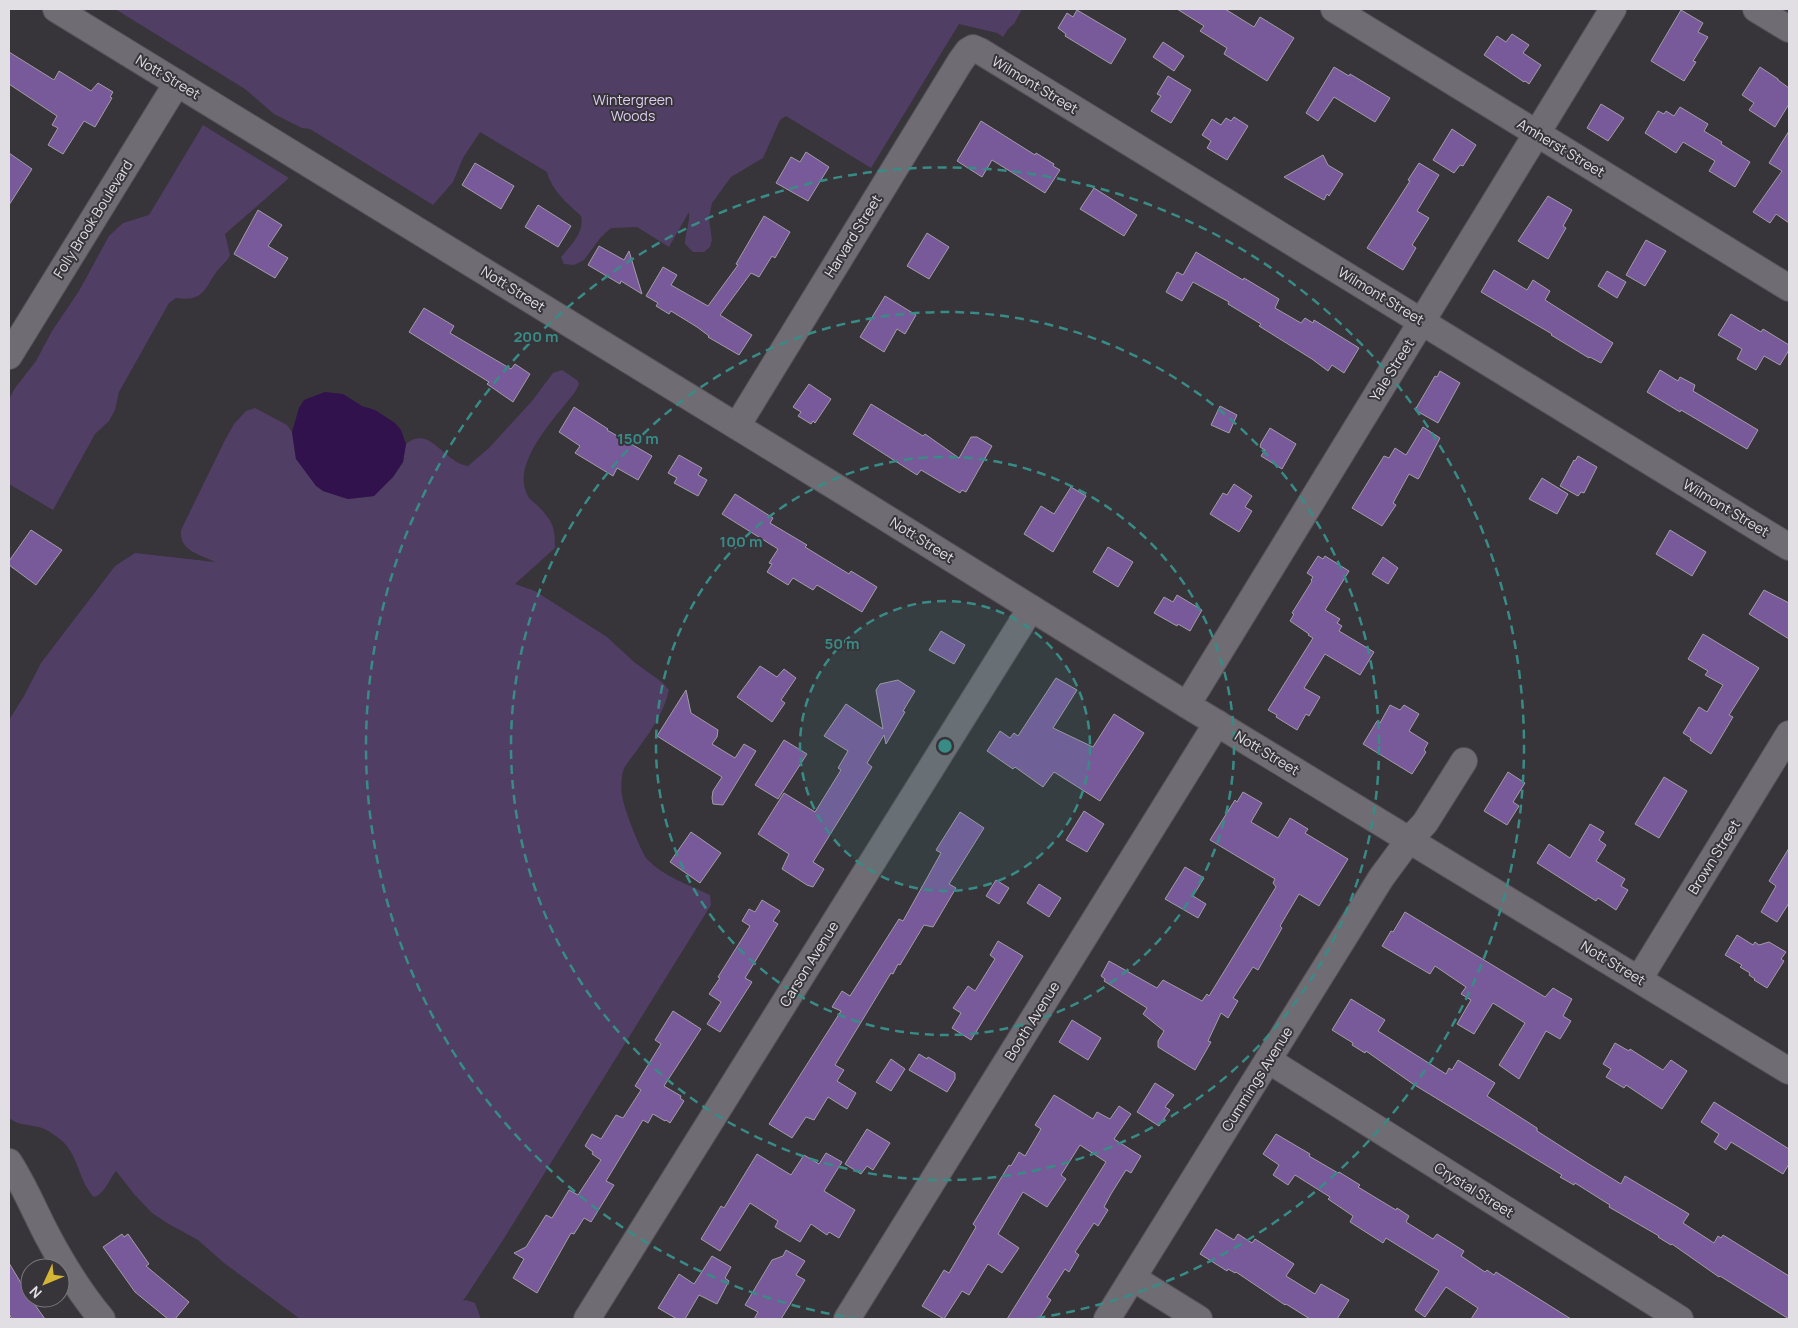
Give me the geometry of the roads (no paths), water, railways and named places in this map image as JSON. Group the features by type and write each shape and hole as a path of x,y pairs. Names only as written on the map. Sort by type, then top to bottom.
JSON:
{"street":[{"name":"Nott Street","path":"56,9 737,426 1187,705 1789,1070"},
{"name":"Amherst Street","path":"1334,9 1789,288"},
{"name":"Yale Street","path":"1187,705 1614,9"},
{"path":"1756,9 1789,29"},
{"name":"Wilmont Street","path":"971,48 980,51 1789,547"},
{"name":"Harvard Street","path":"737,426 955,70 971,48"},
{"name":"Folly Brook Boulevard","path":"9,356 177,83"},
{"name":"Carson Avenue","path":"587,1319 1031,608"},
{"name":"Booth Avenue","path":"847,1319 1217,723"},
{"name":"Brown Street","path":"1639,979 1789,734"},
{"name":"Cummings Avenue","path":"1107,1319 1381,878 1409,840 1429,818 1464,761"},
{"name":"Crystal Street","path":"1268,1060 1680,1319"},
{"path":"9,1162 63,1265 102,1319"},
{"path":"1133,1278 1199,1319"}],"park label":[{"name":"Wintergreen Woods","path":"633,108"}]}
